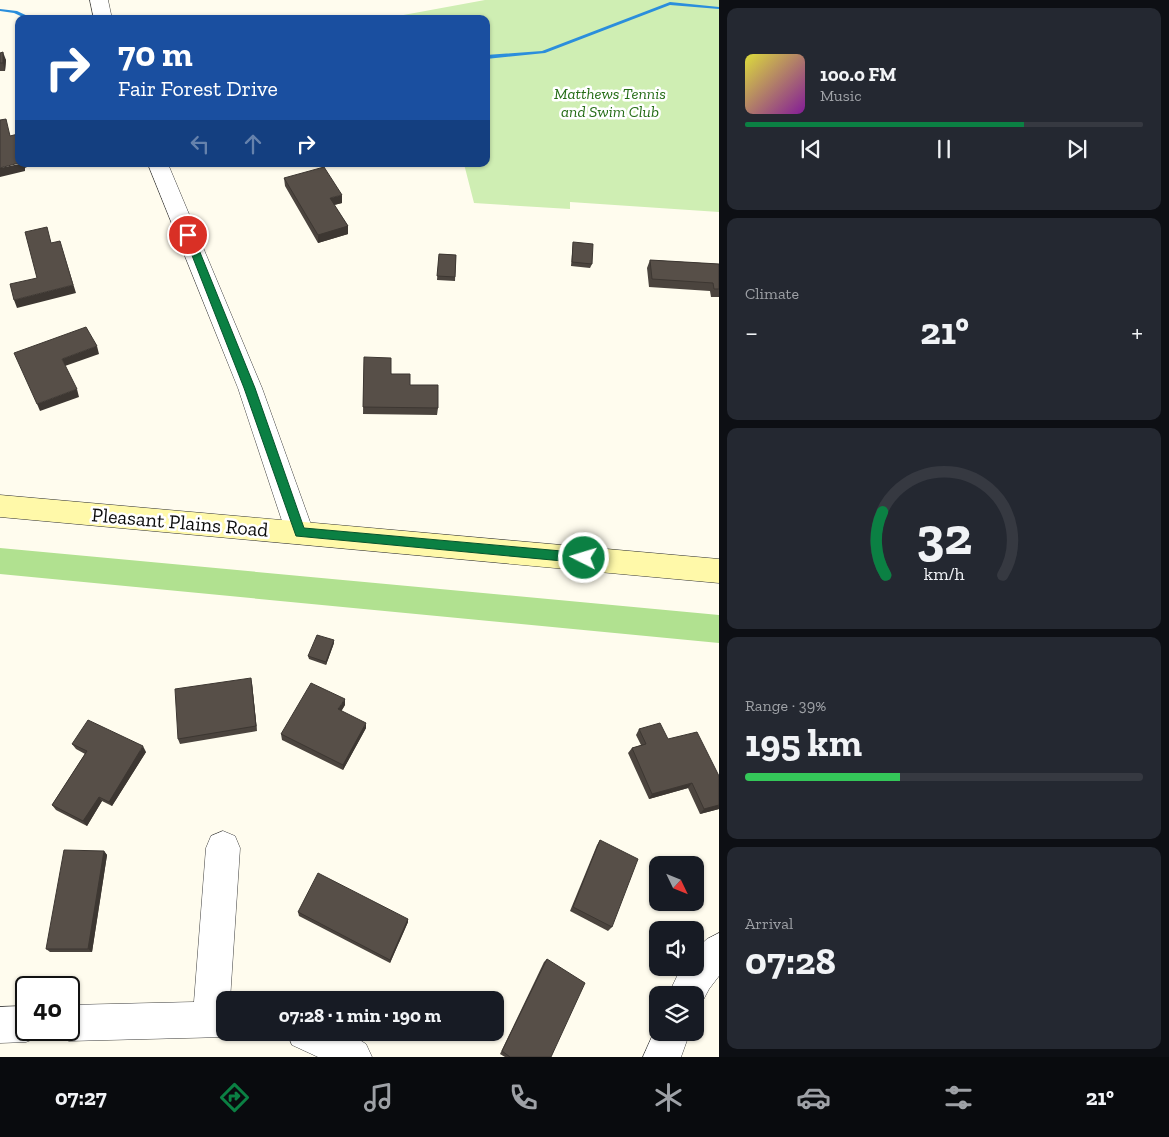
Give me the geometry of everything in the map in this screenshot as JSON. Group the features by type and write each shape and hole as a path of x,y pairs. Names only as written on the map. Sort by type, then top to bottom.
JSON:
{"street":[{"path":"99,0 102,15"},
{"path":"159,167 250,388 300,533"},
{"name":"Pleasant Plains Road","path":"0,506 719,571"},
{"path":"219,991 223,848"},
{"path":"690,986 696,975 719,951"},
{"path":"80,1023 216,1018"},
{"path":"0,1025 15,1024"},
{"path":"325,1041 352,1057"},
{"path":"662,1057 668,1041"}],"green space":[{"name":"Matthews Tennis and Swim Club","path":"485,0 719,0 719,212 570,202 570,209 474,203 465,167 490,167 490,15 403,15"},
{"path":"0,548 719,615 719,643 0,574"}],"building":[{"path":"3,52 3,63 0,63 0,53"},
{"path":"6,119 10,136 15,135 15,164 0,168 0,120"},
{"path":"324,167 342,195 330,198 348,226 318,235 284,178"},
{"path":"47,227 51,243 60,241 73,285 14,300 10,284 37,278 25,232"},
{"path":"573,242 593,244 592,264 572,262"},
{"path":"439,254 456,255 455,277 437,276"},
{"path":"650,260 719,264 719,289 714,289 713,283 652,279"},
{"path":"86,327 97,346 62,359 77,389 37,404 14,353"},
{"path":"364,357 391,358 391,374 410,374 410,385 438,385 438,408 363,407"},
{"path":"317,635 334,640 326,662 308,656"},
{"path":"251,678 256,726 178,739 175,689"},
{"path":"311,683 345,699 338,709 366,723 343,765 281,734"},
{"path":"88,720 143,746 109,802 99,797 83,821 52,805 87,751 72,744"},
{"path":"660,723 668,739 697,732 719,776 719,805 704,809 692,783 652,794 632,748 646,744 639,729"},
{"path":"600,840 638,859 612,927 573,907"},
{"path":"64,850 104,851 88,949 46,949"},
{"path":"318,873 408,919 390,960 298,912"},
{"path":"547,959 585,983 551,1057 510,1057 502,1051"}],"waterway":[{"path":"490,57 543,52 670,3 719,8"},
{"path":"0,10 22,15"}],"route":[{"path":"188,235 250,388 300,533 584,558"}]}
